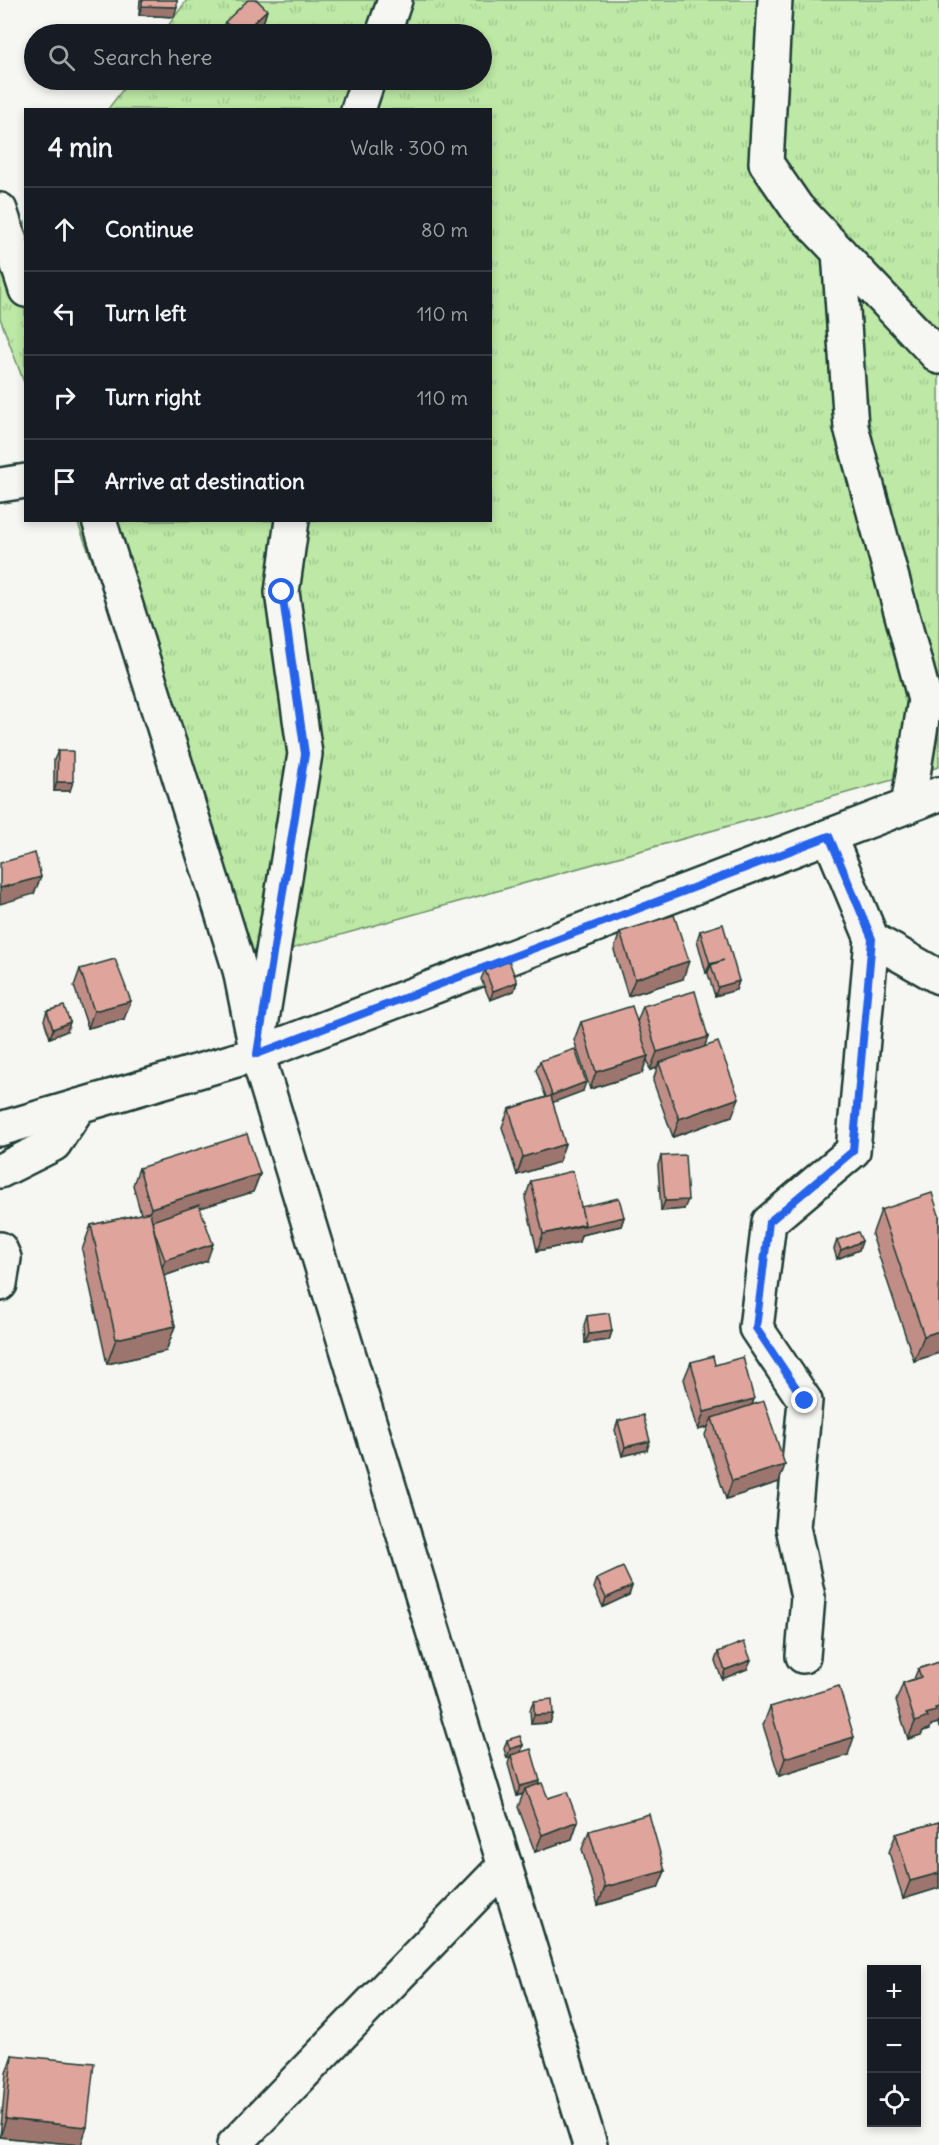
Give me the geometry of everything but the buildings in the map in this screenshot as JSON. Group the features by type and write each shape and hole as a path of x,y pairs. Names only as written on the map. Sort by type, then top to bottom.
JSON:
{"street":[{"path":"387,24 395,0"},
{"path":"775,0 766,163 797,208 939,357"},
{"path":"359,108 365,90"},
{"path":"0,210 24,284"},
{"path":"839,252 851,427 925,700 908,806"},
{"path":"0,485 24,481"},
{"path":"100,522 240,970 257,1054 590,2145"},
{"path":"257,1054 305,754 282,592 291,522"},
{"path":"0,1129 257,1054 939,794"},
{"path":"803,1656 808,1597 793,1527 805,1401 756,1328 769,1222 853,1151 872,939 829,836"},
{"path":"872,939 939,977"},
{"path":"0,1171 54,1144 80,1106"},
{"path":"0,1249 4,1257 0,1284"},
{"path":"234,2145 505,1865"}],"green space":[{"path":"187,0 939,0 939,767 244,962 77,522 492,522 492,108 109,108 122,90 492,90 492,24 169,24"},
{"path":"24,224 24,382 0,318 0,259"}],"route":[{"path":"282,592 305,754 257,1054 829,836 872,939 853,1151 769,1222 756,1328 805,1401"}]}
